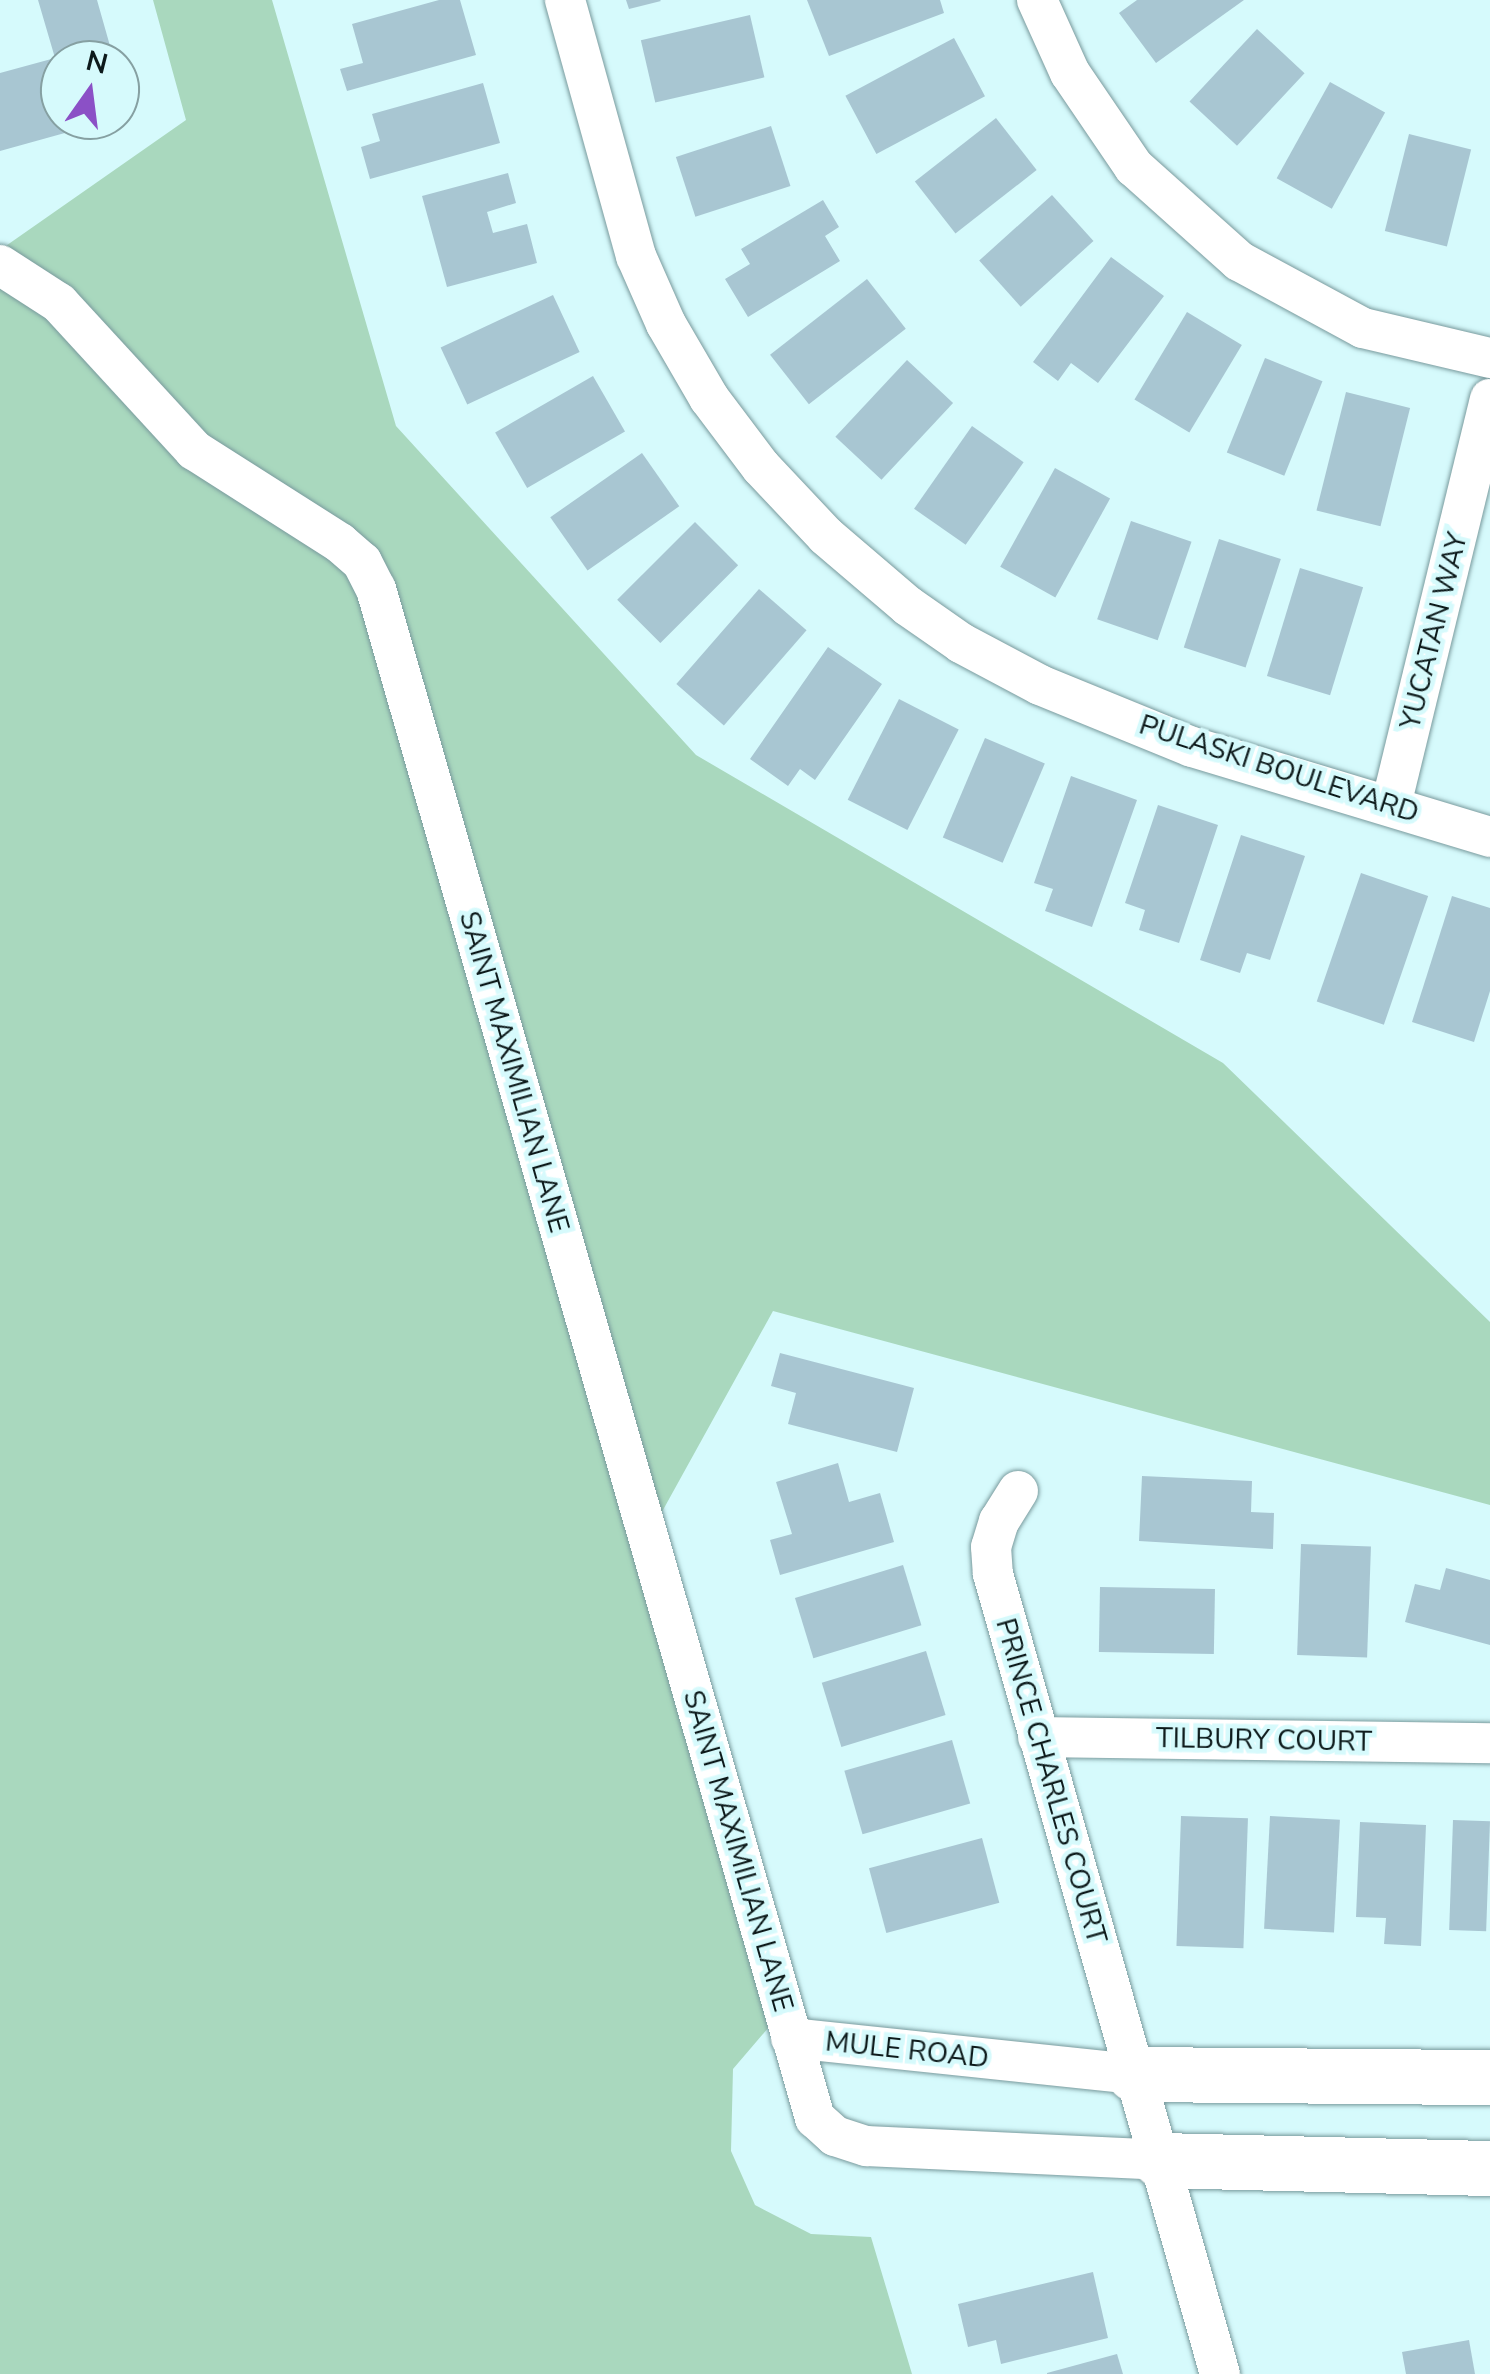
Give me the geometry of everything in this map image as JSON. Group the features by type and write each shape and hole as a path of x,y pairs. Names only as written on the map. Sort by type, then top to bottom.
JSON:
{"main road":[{"name":"MULE ROAD","path":"1134,2074 1490,2077"},
{"name":"MULE ROAD","path":"1160,2160 1490,2168"}],"street":[{"name":"PULASKI BOULEVARD","path":"565,0 636,256 666,324 709,398 826,536 908,606 961,643 1040,685 1192,747 1490,838"},
{"path":"1037,0 1070,74 1134,168 1239,260 1280,286 1363,328 1490,358"},
{"name":"SAINT MAXIMILIAN LANE","path":"0,265 59,302 194,450 340,543 362,562 376,589 791,2038"},
{"name":"YUCATAN WAY","path":"1391,805 1490,399"},
{"name":"PRINCE CHARLES COURT","path":"1018,1491 998,1521 991,1547 993,1574 1220,2374"},
{"name":"TILBURY COURT","path":"1038,1738 1490,1743"},
{"name":"MULE ROAD","path":"1134,2074 791,2038 815,2118 848,2141 1160,2160"}],"green space":[{"path":"153,0 272,0 396,426 696,755 1223,1063 1490,1322 1490,1505 773,1311 658,1519 799,1992 733,2069 731,2151 755,2205 811,2234 871,2237 912,2374 0,2374 0,250 186,120"}],"building":[{"path":"38,0 97,0 108,40 50,40"},
{"path":"439,0 460,0 476,55 347,91 340,69 363,63 352,24"},
{"path":"626,0 660,0 661,1 629,9"},
{"path":"807,0 940,0 944,13 829,56"},
{"path":"1137,0 1244,0 1156,63 1119,13"},
{"path":"750,15 764,77 655,103 641,40"},
{"path":"1257,29 1305,73 1237,146 1189,101"},
{"path":"954,38 985,96 876,154 845,96"},
{"path":"40,62 40,140 0,151 0,73"},
{"path":"1330,82 1385,113 1332,209 1277,178"},
{"path":"483,83 500,143 370,179 361,147 380,141 372,114"},
{"path":"996,118 1037,170 955,233 915,181"},
{"path":"771,126 790,186 695,217 676,157"},
{"path":"1409,134 1471,149 1447,247 1385,231"},
{"path":"508,173 516,203 487,212 493,233 527,224 537,263 447,287 422,196"},
{"path":"1052,195 1093,241 1021,307 979,261"},
{"path":"823,200 839,227 825,236 840,261 748,317 725,279 750,264 741,249"},
{"path":"1111,257 1164,296 1098,383 1071,363 1058,381 1033,362"},
{"path":"867,279 906,329 809,404 770,355"},
{"path":"553,295 580,352 467,405 441,347"},
{"path":"1187,312 1242,345 1189,432 1134,399"},
{"path":"1265,358 1322,381 1284,476 1227,453"},
{"path":"907,360 953,403 881,480 835,437"},
{"path":"593,376 625,431 527,488 495,433"},
{"path":"1346,392 1410,408 1381,526 1316,510"},
{"path":"972,426 1024,462 966,545 914,509"},
{"path":"642,453 679,506 588,570 550,517"},
{"path":"1055,468 1110,499 1055,597 1000,567"},
{"path":"1131,521 1192,542 1158,640 1097,619"},
{"path":"695,522 738,565 660,643 617,600"},
{"path":"1219,539 1281,559 1246,668 1184,647"},
{"path":"1300,568 1363,587 1330,695 1267,676"},
{"path":"759,589 807,630 724,725 676,684"},
{"path":"828,647 882,684 815,780 800,769 788,786 750,759"},
{"path":"899,699 959,729 907,830 848,800"},
{"path":"985,738 1045,763 1003,863 943,837"},
{"path":"1071,776 1137,800 1092,927 1045,911 1053,889 1034,883"},
{"path":"1158,805 1218,825 1179,943 1139,930 1145,910 1125,903"},
{"path":"1241,835 1305,856 1270,960 1247,953 1240,973 1200,960"},
{"path":"1361,873 1428,896 1384,1025 1317,1002"},
{"path":"1452,896 1490,908 1490,991 1474,1042 1412,1022"},
{"path":"780,1353 914,1388 897,1452 788,1424 796,1393 771,1386"},
{"path":"838,1463 849,1502 880,1493 894,1542 780,1575 770,1540 792,1534 776,1482"},
{"path":"1142,1476 1252,1481 1251,1512 1274,1513 1273,1549 1139,1541"},
{"path":"1301,1544 1371,1546 1367,1657 1297,1655"},
{"path":"903,1565 921,1625 813,1658 795,1598"},
{"path":"1446,1568 1490,1580 1490,1645 1405,1622 1415,1584 1440,1590"},
{"path":"1100,1587 1215,1589 1214,1654 1099,1652"},
{"path":"926,1651 946,1715 841,1747 822,1683"},
{"path":"952,1740 970,1803 863,1834 844,1771"},
{"path":"1181,1816 1248,1818 1243,1948 1176,1946"},
{"path":"1270,1816 1340,1820 1334,1933 1264,1929"},
{"path":"1453,1820 1490,1821 1486,1931 1449,1930"},
{"path":"1360,1822 1426,1825 1421,1946 1384,1944 1386,1918 1356,1917"},
{"path":"982,1838 999,1903 886,1933 869,1868"},
{"path":"1093,2272 1108,2338 1001,2364 996,2340 968,2347 958,2304"},
{"path":"1469,2340 1475,2374 1406,2374 1402,2352"},
{"path":"1117,2354 1123,2374 1047,2374 1047,2373"}]}
